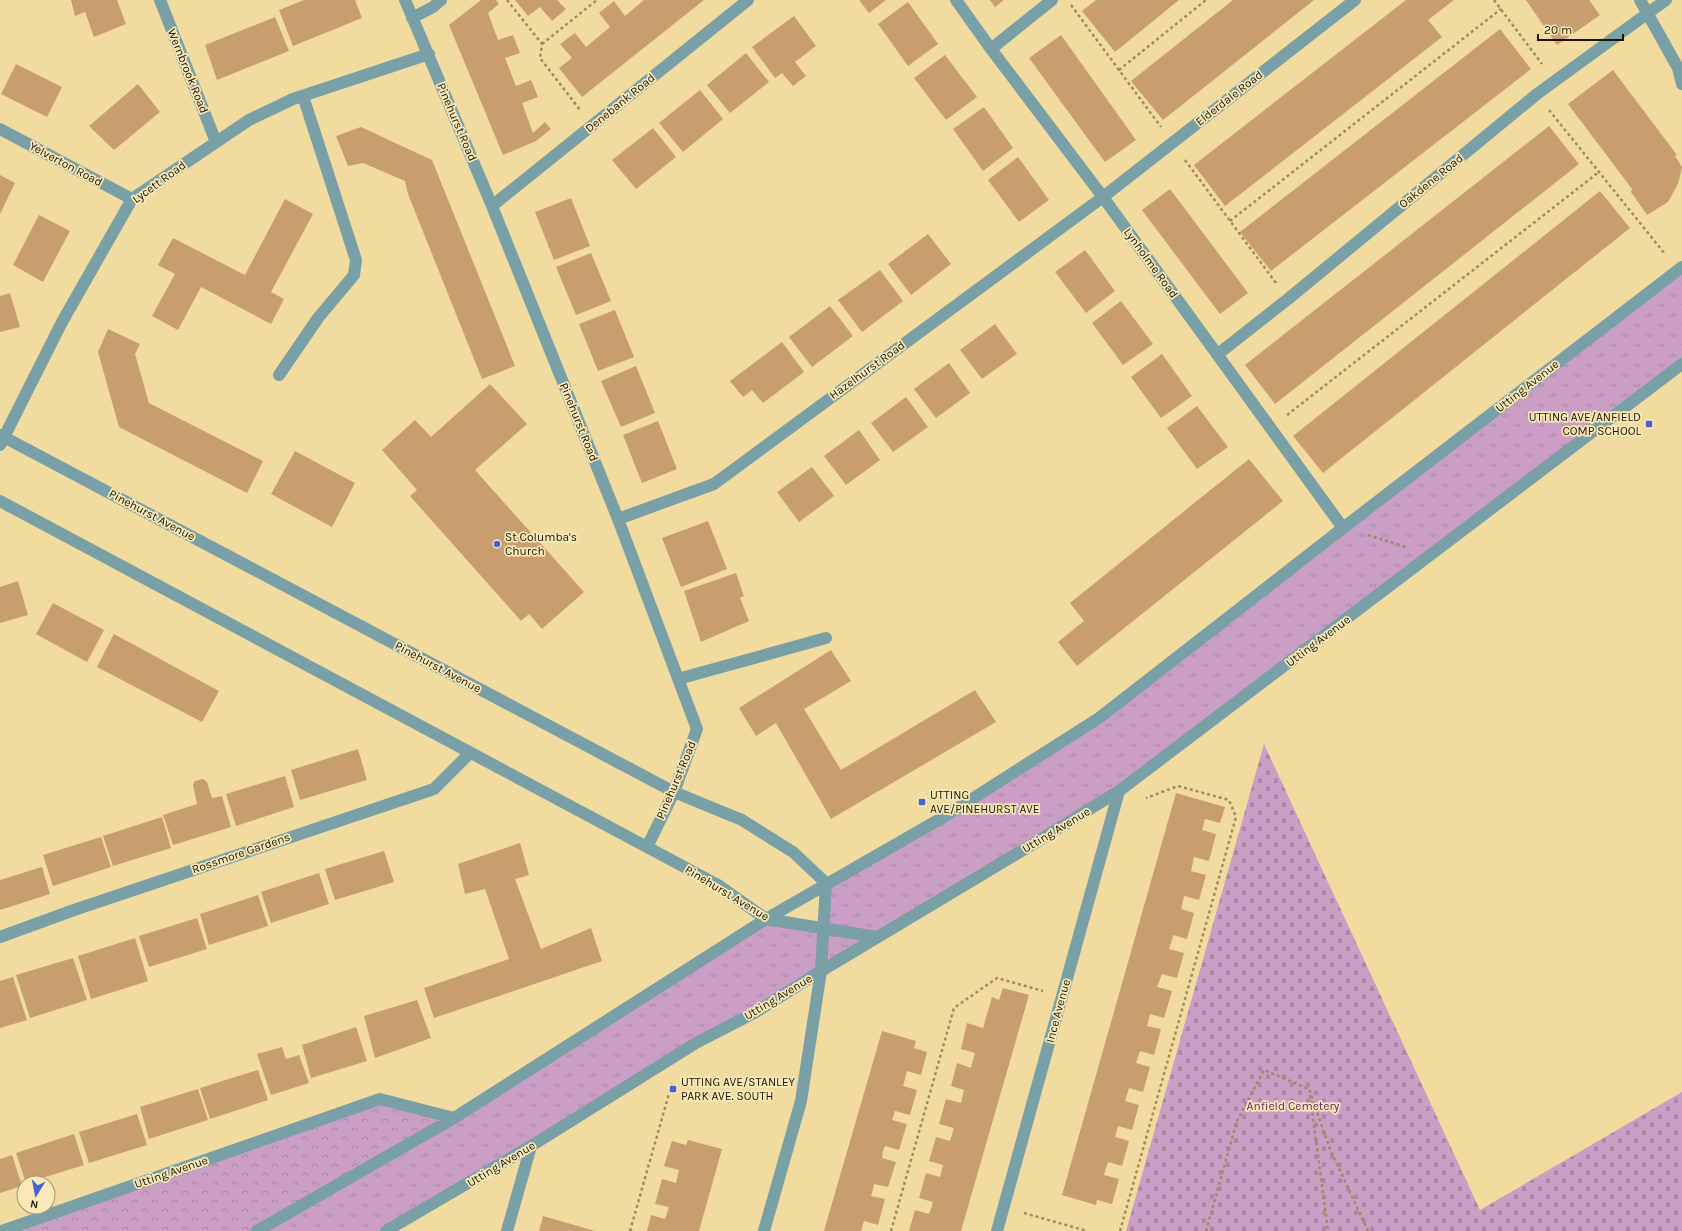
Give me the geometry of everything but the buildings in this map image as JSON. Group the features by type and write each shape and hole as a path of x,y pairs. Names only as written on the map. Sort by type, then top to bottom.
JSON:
{"street":[{"name":"Wernbrook Road","path":"160,0 216,142"},
{"name":"Pinehurst Road","path":"405,0 492,206 618,519 697,729 674,792 647,847"},
{"path":"412,18 433,7 441,0"},
{"name":"Denebank Road","path":"492,206 748,0"},
{"name":"Lynholme Road","path":"956,0 991,49 1103,197 1343,528"},
{"path":"991,49 1052,0"},
{"name":"Elderdale Road","path":"1103,197 1355,0"},
{"path":"1640,0 1680,70 1682,84"},
{"name":"Oakdene Road","path":"1218,354 1288,299 1554,80 1666,0"},
{"name":"Lycett Road","path":"2,439 62,322 132,200 249,120 293,99 429,54"},
{"path":"279,375 318,318 354,275 356,260 303,96"},
{"name":"Yelverton Road","path":"0,129 132,200"},
{"name":"Hazelhurst Road","path":"618,519 714,484 1103,197"},
{"name":"Utting Avenue","path":"257,1231 454,1118 766,920 826,883 947,815 1099,718 1680,269"},
{"name":"Utting Avenue","path":"386,1231 531,1146 696,1043 756,1012 821,970 1119,792 1682,364"},
{"name":"Pinehurst Avenue","path":"2,439 674,792 742,820 793,852 826,883"},
{"name":"Pinehurst Avenue","path":"0,501 718,885 766,920 877,937"},
{"path":"678,679 826,638"},
{"name":"Rossmore Gardens","path":"0,937 74,910 434,789 470,753"},
{"name":"Ince Avenue","path":"997,1231 1119,792"},
{"path":"764,1231 801,1101 821,970 826,883"},
{"name":"Utting Avenue","path":"2,1231 380,1099 454,1118"},
{"path":"507,1231 531,1146"}],"path":[{"path":"507,0 542,44"},
{"path":"592,125 540,58 542,44 597,0"},
{"path":"1119,70 1206,0"},
{"path":"1494,0 1554,80"},
{"path":"1230,221 1501,9"},
{"path":"1537,94 1599,172 1680,269"},
{"path":"1271,427 1599,172"},
{"path":"1343,528 1432,555"},
{"path":"1114,810 1178,786 1229,800 1236,817 1120,1231"},
{"path":"891,1231 954,1008 997,978 1062,997"},
{"path":"630,1231 681,1052"},
{"path":"1206,1231 1237,1121 1264,1070 1309,1089 1330,1149 1368,1231"},
{"path":"1309,1089 1328,1231"},
{"path":"1004,1208 1087,1231"}],"green space":[{"path":"1682,267 1682,364 1119,791 386,1231 257,1231 454,1118 766,919 824,928 826,883 1099,718"},
{"name":"Anfield Cemetery","path":"1264,744 1480,1210 1682,1092 1682,1231 1126,1231"},
{"path":"380,1099 454,1118 257,1231 2,1231 48,1215 56,1215 56,1212"}],"place":[{"name":"UTTING AVE/ANFIELD COMP SCHOOL","path":"1649,424"},
{"name":"St Columba's Church","path":"497,544"},
{"name":"UTTING AVE/PINEHURST AVE","path":"922,802"},
{"name":"UTTING AVE/STANLEY PARK AVE. SOUTH","path":"673,1089"}]}
